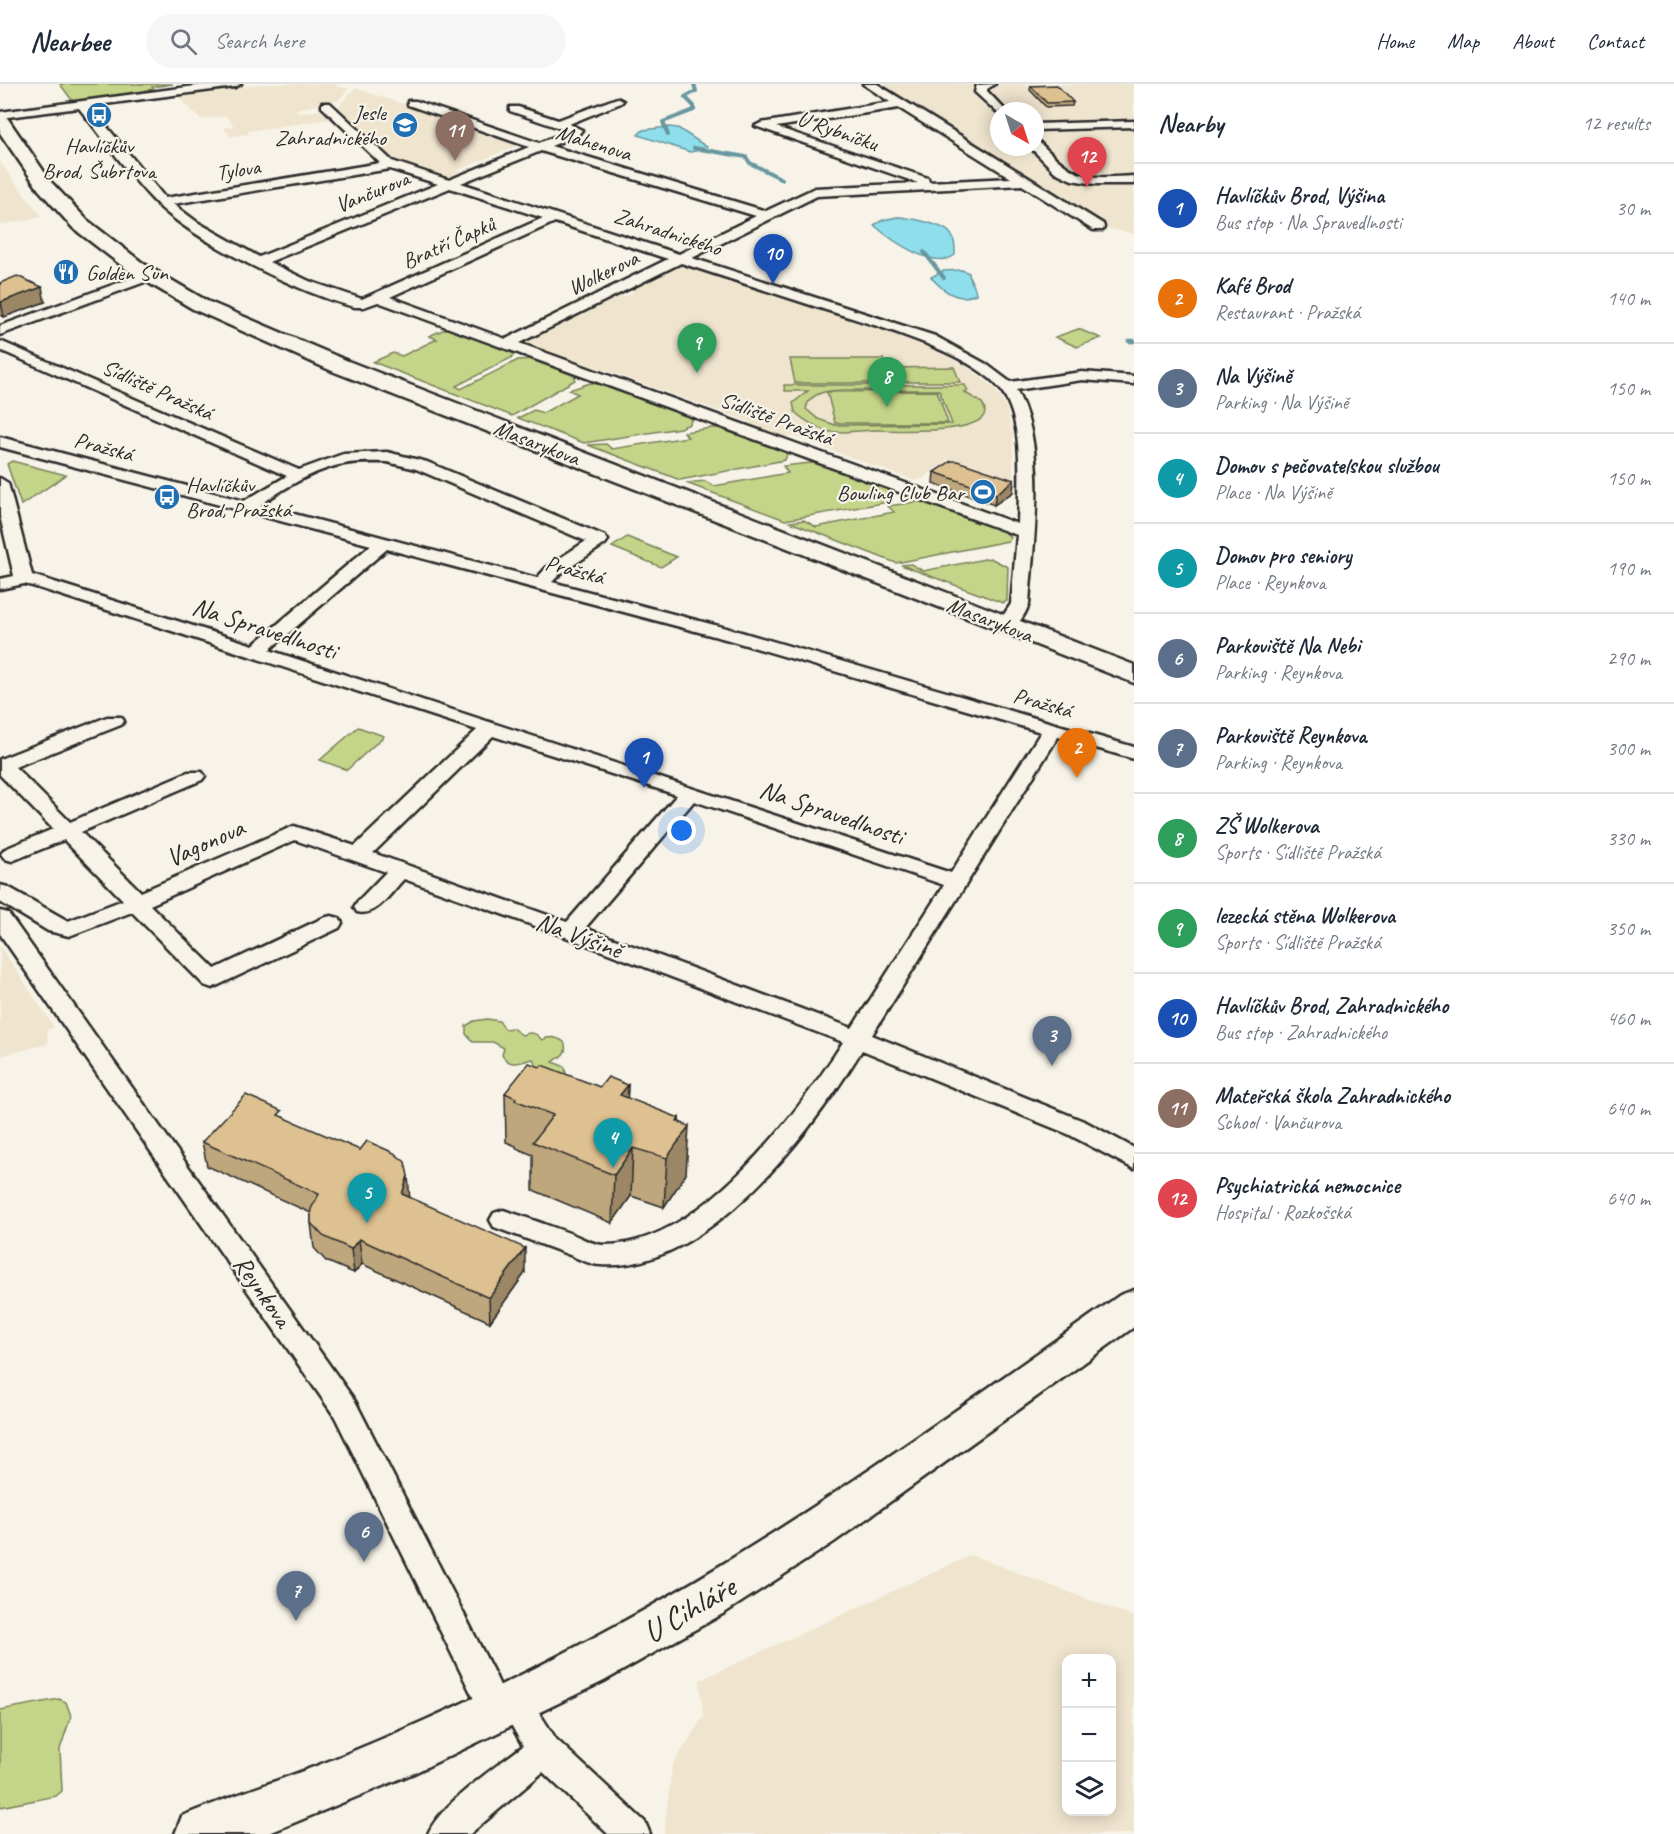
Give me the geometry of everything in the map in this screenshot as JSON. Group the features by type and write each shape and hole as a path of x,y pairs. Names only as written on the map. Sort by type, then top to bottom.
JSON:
{"main road":[{"name":"Masarykova","path":"0,118 45,186 72,217 107,247 148,276 222,316 340,366 1134,675"},
{"name":"U Cihláře","path":"200,1834 305,1795 500,1695 642,1636 771,1560 909,1466 1134,1306"}],"street":[{"path":"0,118 235,84"},
{"name":"U Rybníčku","path":"869,84 1098,228"},
{"path":"989,84 981,87 981,92 991,102"},
{"path":"514,109 560,123 616,101"},
{"name":"Mahenova","path":"411,103 537,146 766,215"},
{"name":"U Rybníčku","path":"901,104 761,126 933,185"},
{"path":"83,105 162,202 192,225 257,262"},
{"name":"Zahradnického","path":"326,105 390,165 930,339 977,365 1007,387 1019,406 1026,454 1025,532 1019,608 1006,625"},
{"name":"Vančurova","path":"257,262 576,130 560,123"},
{"path":"1044,127 1134,124"},
{"path":"1044,155 1060,170 1072,176 1107,181 1134,180"},
{"name":"Tylova","path":"162,202 390,165"},
{"name":"U Rybníčku","path":"815,192 1024,181"},
{"name":"Wolkerova","path":"506,344 815,192"},
{"name":"Bratří Čapků","path":"257,262 304,284 360,303 554,218"},
{"path":"0,331 148,276"},
{"name":"Sídliště Pražská","path":"378,297 1025,532"},
{"name":"Sídliště Pražská","path":"0,345 297,476"},
{"path":"1007,387 1082,376 1134,380"},
{"name":"Pražská","path":"0,442 542,583 735,636 1134,753"},
{"path":"248,506 297,476 343,459 371,456 399,459 421,465 600,540 554,570 542,583"},
{"path":"0,483 4,508 24,579 0,584"},
{"path":"255,653 385,542"},
{"name":"Na Spravedlnosti","path":"24,579 690,793 956,882"},
{"path":"114,721 1,765 212,980 331,923"},
{"path":"359,854 490,728"},
{"path":"503,1220 601,1255 633,1252 689,1230 722,1206 780,1144 810,1107 858,1039 1053,729"},
{"path":"12,854 195,776"},
{"path":"571,931 690,793"},
{"name":"Na Výšině","path":"294,832 571,931 858,1039 1077,1128 1134,1160"},
{"name":"Vagonova","path":"0,892 56,926 69,929 137,903 294,832"},
{"path":"365,907 399,871"},
{"name":"Reynkova","path":"0,918 345,1409 500,1695 544,1750 633,1834"},
{"path":"445,1834 485,1797 544,1750"}],"shaded area":[{"path":"263,84 335,84 338,87 349,88 338,101 296,109 299,113 320,110 330,119 248,131 249,134 230,136 223,128 234,126 226,116 201,119 178,96"},
{"path":"875,84 1134,84 1134,234 1105,228 990,156"},
{"path":"355,88 520,143 522,147 516,146 458,170 461,173 446,179 405,165 395,161 338,107"},
{"path":"0,161 6,171 42,217 0,225"},
{"path":"680,266 694,267 918,340 969,368 994,388 1006,407 1013,436 1013,477 1003,478 949,459 922,479 915,481 793,436 778,438 752,427 750,422 593,366 582,366 529,347 527,341 619,295 625,297 635,291 630,289"},
{"path":"0,946 54,1027 47,1030 48,1044 0,1056"},
{"path":"971,1555 1134,1617 1134,1834 664,1834 672,1766 703,1717 700,1680"}],"green space":[{"path":"60,84 173,84 152,87 155,90 147,90 149,92 74,103"},
{"path":"447,328 515,354 456,386 461,389 518,360 532,359 569,373 575,376 575,380 512,416 373,362 393,353 402,356 437,339 429,336"},
{"path":"1078,329 1101,338 1077,347 1055,337"},
{"path":"790,359 883,359 890,383 795,383"},
{"path":"954,367 960,382 893,382 888,368"},
{"path":"590,383 603,385 688,415 691,420 690,424 680,428 584,443 518,418 534,410 543,413 578,394 569,390"},
{"path":"784,385 965,385 968,391 964,392 982,403 984,414 977,422 944,429 830,432 810,423 795,412 793,403 808,391 785,391","holes":["939,390 952,424 835,425 818,419 806,409 811,398 828,391"]},
{"path":"937,391 948,423 835,423 827,392"},
{"path":"723,428 781,449 787,454 785,460 680,480 588,445 606,444 612,449 688,437 684,432"},
{"path":"12,461 66,475 21,505 7,464"},
{"path":"822,464 889,488 893,492 892,498 883,503 785,520 686,483 705,481 714,486 788,473 783,466"},
{"path":"922,501 1001,530 1011,538 1008,541 896,563 790,522 804,520 816,527 894,512 888,506"},
{"path":"627,537 677,557 661,567 612,547"},
{"path":"990,558 1008,567 1007,601 1003,603 901,565 911,564 923,571"},
{"path":"358,727 384,736 347,770 320,760"},
{"path":"487,1019 499,1021 505,1029 512,1028 522,1035 531,1033 536,1034 542,1040 553,1038 564,1042 565,1052 553,1062 565,1067 566,1075 539,1071 533,1059 516,1063 509,1062 502,1055 504,1048 493,1042 473,1042 466,1034 466,1026 474,1021"},
{"path":"59,1699 66,1702 71,1716 60,1749 62,1791 56,1796 0,1807 0,1710"}],"water":[{"path":"678,128 707,147 706,149 690,152 638,135 643,130"},
{"path":"897,217 909,218 945,229 952,237 955,255 946,259 936,259 913,252 874,225"},
{"path":"962,270 969,273 976,294 963,297 951,294 931,277 943,271"}],"building":[{"path":"1057,85 1073,102 1047,103 1031,86"},
{"path":"17,276 42,287 0,302 0,283"},
{"path":"951,461 1014,480 996,494 934,472"},
{"path":"529,1063 540,1067 542,1065 600,1087 608,1077 628,1085 620,1095 679,1118 677,1121 689,1126 667,1158 633,1148 614,1175 533,1142 553,1115 515,1100 516,1098 505,1093"},
{"path":"246,1095 282,1111 278,1115 360,1150 367,1141 394,1153 405,1162 408,1176 402,1194 525,1248 489,1298 359,1239 351,1249 323,1236 311,1223 311,1209 319,1194 202,1142"}],"waterway":[{"path":"668,135 663,122 694,110 694,106 685,97 696,91 694,84"},
{"path":"694,148 746,157 750,163 782,179"},
{"path":"924,252 944,278"},
{"path":"1129,341 1134,341"}],"place":[{"name":"Havlíčkův Brod, Šubrtova","path":"99,115"},
{"name":"Jesle Zahradnického","path":"405,125"},
{"name":"Mateřská škola Zahradnického","path":"455,161"},
{"name":"Psychiatrická nemocnice","path":"1087,187"},
{"name":"Golden Sun","path":"66,272"},
{"name":"Havlíčkův Brod, Zahradnického","path":"773,284"},
{"name":"lezecká stěna Wolkerova","path":"697,373"},
{"name":"ZŠ Wolkerova","path":"887,407"},
{"name":"Bowling Club Bar","path":"983,492"},
{"name":"Havlíčkův Brod, Pražská","path":"167,497"},
{"name":"Kafé Brod","path":"1077,778"},
{"name":"Havlíčkův Brod, Výšina","path":"644,788"},
{"name":"Na Výšině","path":"1052,1066"},
{"name":"Domov s pečovatelskou službou","path":"613,1168"},
{"name":"Domov pro seniory","path":"367,1223"},
{"name":"Parkoviště Na Nebi","path":"364,1562"},
{"name":"Parkoviště Reynkova","path":"296,1621"}]}
